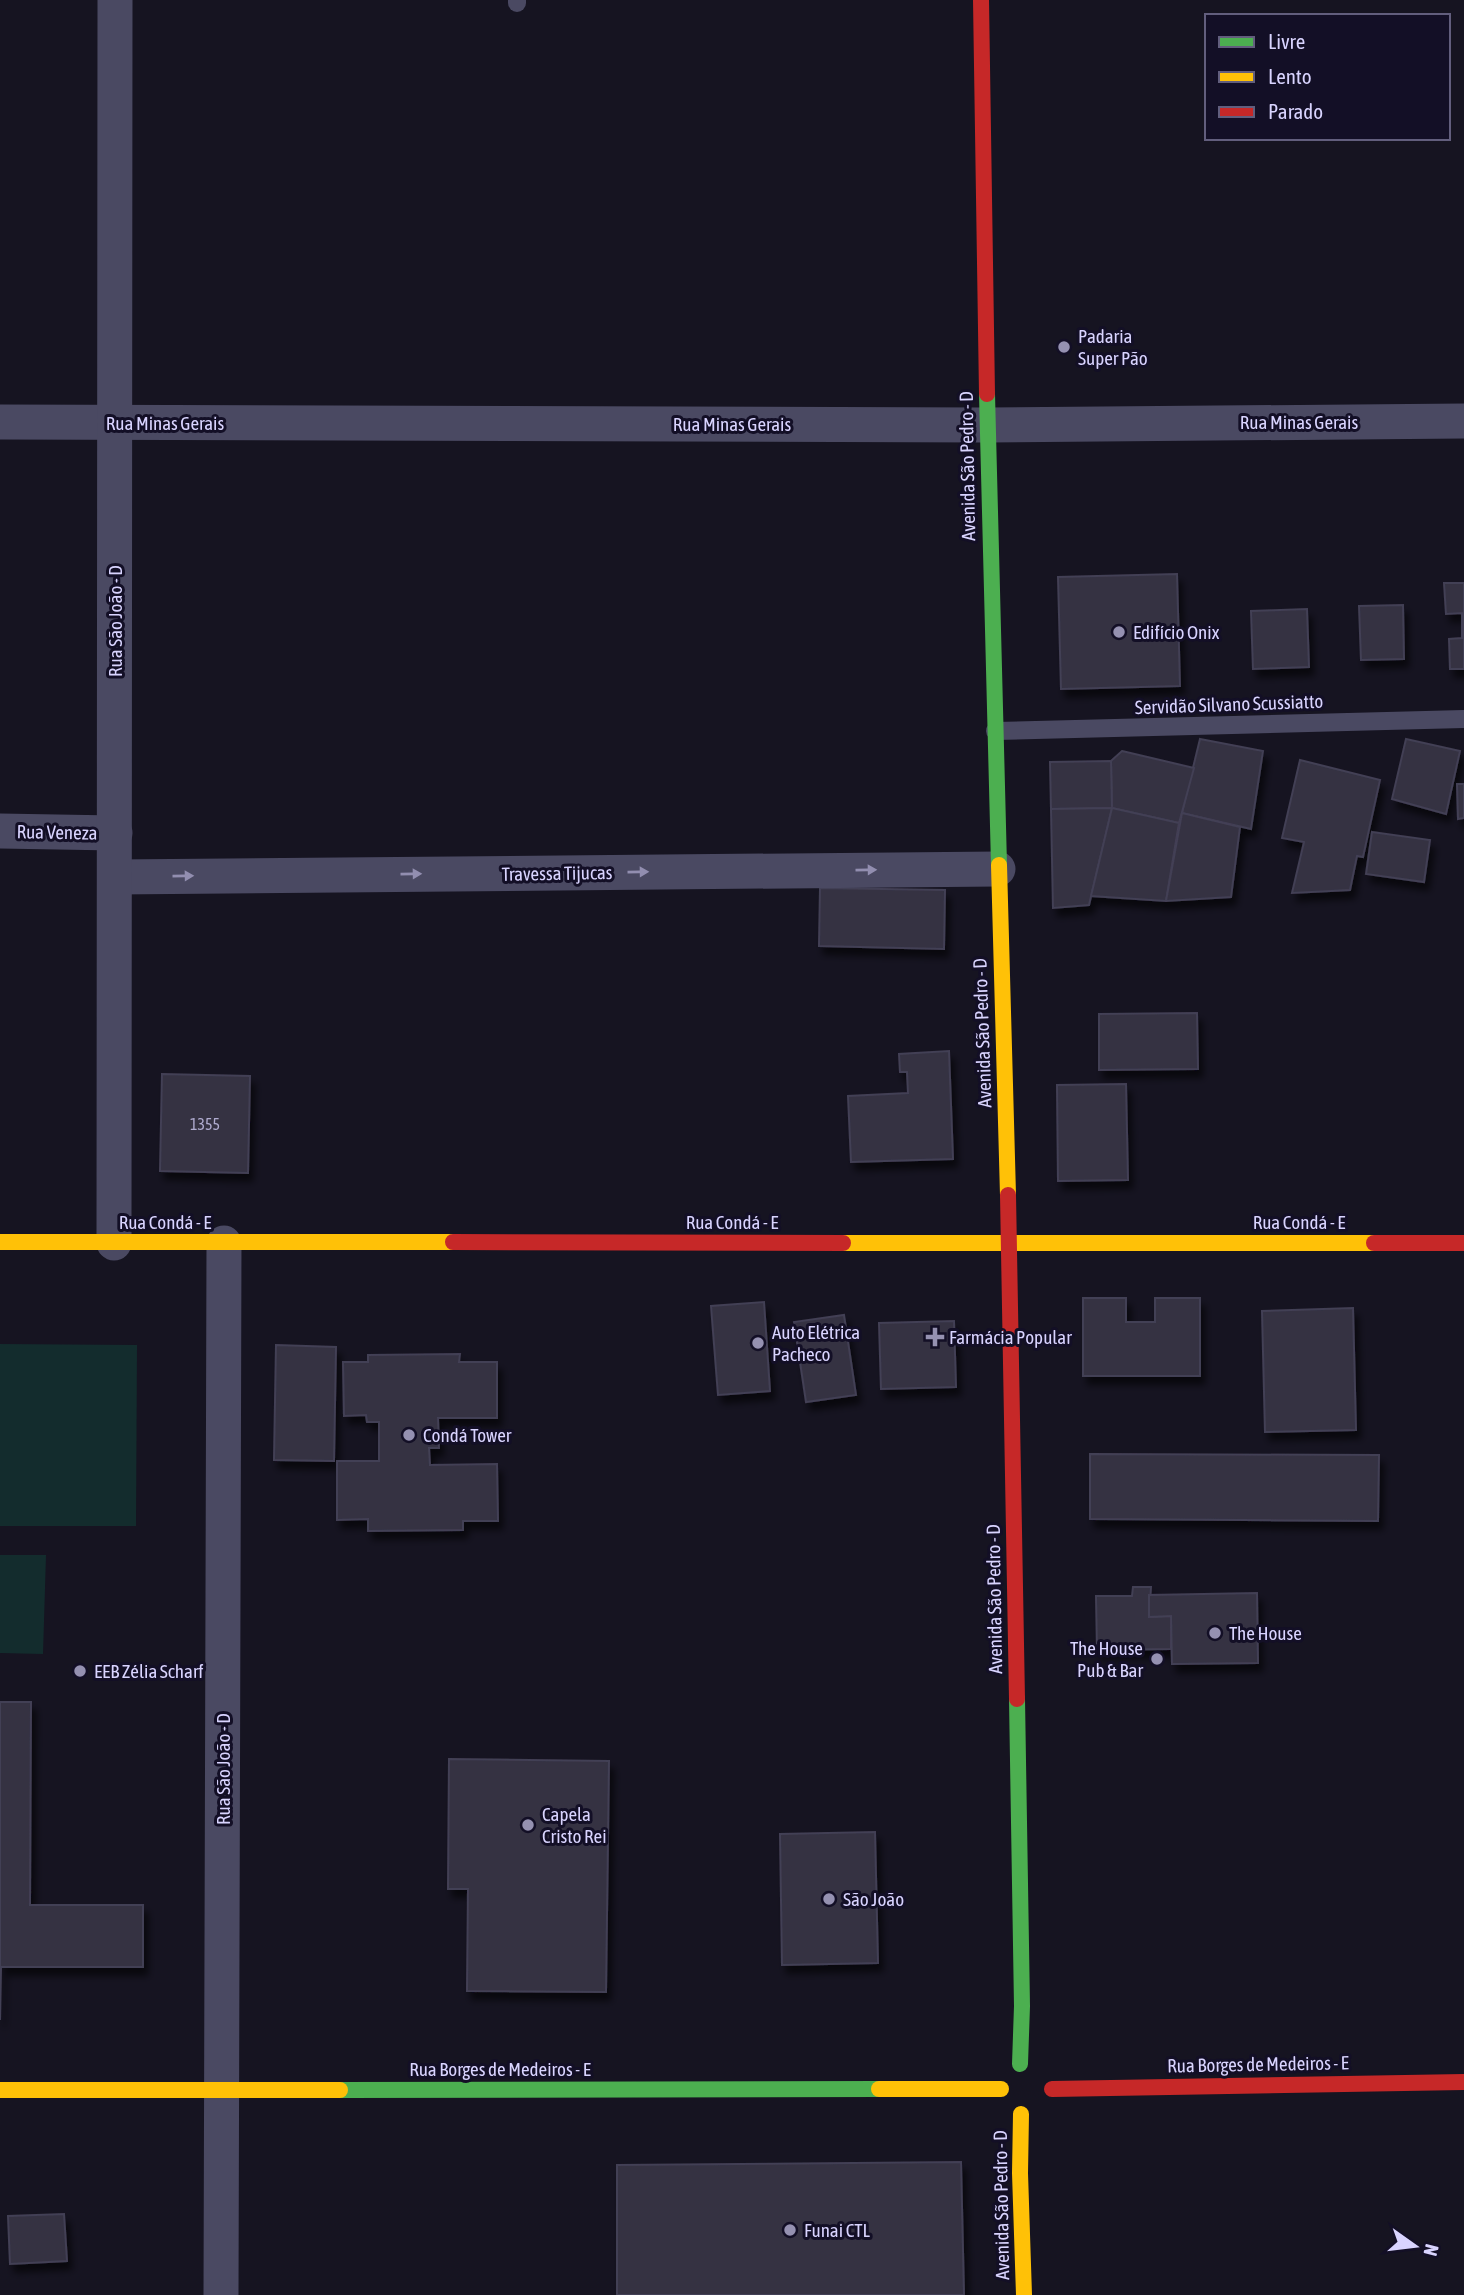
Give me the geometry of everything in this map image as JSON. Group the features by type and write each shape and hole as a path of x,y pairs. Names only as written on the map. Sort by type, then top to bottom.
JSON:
{"street":[{"name":"Rua São João - D","path":"114,1242 115,0"},
{"name":"Avenida São Pedro - D","path":"981,0 987,425 1009,1243 1022,1992 1008,2075"},
{"name":"Rua Minas Gerais","path":"0,422 987,425 1464,421"},
{"name":"Rua Veneza","path":"0,831 115,833"},
{"name":"Travessa Tijucas","path":"115,877 998,869"},
{"name":"Rua Condá - E","path":"0,1242 1464,1243"},
{"name":"Rua São João - D","path":"221,2295 224,1243"},
{"path":"1042,2069 1052,2089 1042,2108 1027,2115 1007,2105 1008,2075 1042,2069"},
{"name":"Rua Borges de Medeiros - E","path":"0,2090 222,2090 1008,2075"},
{"name":"Rua Borges de Medeiros - E","path":"1052,2089 1464,2081"},
{"name":"Avenida São Pedro - D","path":"1021,2114 1024,2295"}],"lane":[{"name":"Servidão Silvano Scussiatto","path":"995,731 1464,719"}],"green space":[{"path":"0,1344 137,1345 136,1526 0,1526"},
{"path":"0,1555 46,1555 43,1654 0,1653"}],"building":[{"name":"Edifício Onix","path":"1177,574 1180,686 1061,689 1058,577"},
{"path":"1444,583 1464,583 1464,669 1450,669 1449,639 1462,638 1462,613 1446,614"},
{"path":"1403,605 1404,659 1361,660 1359,606"},
{"path":"1307,609 1309,667 1253,669 1251,611"},
{"path":"1200,739 1263,751 1251,829 1182,813"},
{"path":"1406,739 1460,751 1446,814 1392,799"},
{"path":"1122,751 1194,768 1179,823 1112,808 1111,761"},
{"path":"1300,760 1380,780 1363,857 1357,856 1350,890 1292,893 1304,842 1282,838"},
{"path":"1111,761 1112,808 1051,809 1050,762"},
{"path":"1457,784 1464,784 1464,818 1458,819"},
{"path":"1112,808 1089,905 1053,908 1051,809"},
{"path":"1112,808 1179,823 1166,901 1091,896"},
{"path":"1182,813 1240,827 1231,897 1166,901"},
{"path":"1372,832 1430,840 1424,882 1366,874"},
{"path":"820,888 945,890 944,949 819,946"},
{"path":"1197,1013 1198,1069 1099,1070 1099,1014"},
{"path":"949,1051 953,1159 851,1162 848,1096 908,1093 907,1072 900,1072 899,1054"},
{"path":"162,1074 250,1076 248,1173 160,1171"},
{"path":"1126,1084 1128,1180 1058,1181 1057,1085"},
{"path":"1083,1298 1126,1298 1126,1322 1155,1322 1155,1298 1200,1298 1200,1376 1083,1376"},
{"path":"764,1302 770,1391 718,1395 711,1306"},
{"path":"1353,1308 1356,1430 1265,1432 1262,1311"},
{"path":"844,1315 856,1395 806,1402 794,1322"},
{"path":"954,1321 956,1387 881,1389 879,1323"},
{"path":"276,1345 336,1347 334,1461 274,1460"},
{"name":"Condá Tower","path":"460,1354 459,1362 497,1362 497,1418 438,1418 439,1448 429,1448 430,1465 497,1464 498,1521 463,1521 463,1530 368,1531 368,1519 337,1520 337,1461 379,1461 379,1422 367,1422 366,1415 344,1416 343,1362 368,1362 368,1355"},
{"path":"1090,1454 1379,1455 1378,1521 1090,1519"},
{"path":"1133,1587 1151,1587 1149,1617 1171,1616 1171,1649 1097,1650 1096,1596 1132,1596"},
{"name":"The House","path":"1257,1593 1258,1663 1172,1664 1171,1616 1149,1617 1149,1595"},
{"path":"0,1702 31,1702 30,1905 143,1905 143,1967 1,1967 0,2020"},
{"name":"Capela Cristo Rei","path":"449,1759 609,1761 606,1992 467,1991 468,1889 448,1889"},
{"name":"São João","path":"875,1832 878,1963 782,1965 780,1834"},
{"name":"Funai CTL","path":"961,2162 964,2295 617,2295 617,2165"},
{"path":"64,2214 67,2261 10,2264 8,2216"}],"traffic: fast":[{"path":"987,394 999,865"},
{"path":"1017,1699 1022,2006 1020,2064"},
{"path":"340,2090 879,2089"}],"traffic: slow":[{"path":"999,865 1008,1195"},
{"path":"0,1242 453,1242"},
{"path":"843,1243 1374,1243"},
{"path":"879,2089 1001,2089"},
{"path":"0,2090 340,2090"},
{"path":"1021,2114 1024,2295"}],"traffic: jam":[{"path":"981,0 987,394"},
{"path":"1008,1195 1017,1699"},
{"path":"453,1242 843,1243"},
{"path":"1374,1243 1464,1243"},
{"path":"1052,2089 1464,2082"}],"place":[{"name":"Padaria Super Pão","path":"1064,347"},
{"name":"Edifício Onix","path":"1119,632"},
{"name":"Farmácia Popular","path":"935,1337"},
{"name":"Auto Elétrica Pacheco","path":"758,1343"},
{"name":"Condá Tower","path":"409,1435"},
{"name":"The House","path":"1215,1633"},
{"name":"The House Pub & Bar","path":"1157,1659"},
{"name":"EEB Zélia Scharf","path":"80,1671"},
{"name":"Capela Cristo Rei","path":"528,1825"},
{"name":"São João","path":"829,1899"},
{"name":"Funai CTL","path":"790,2230"}]}
